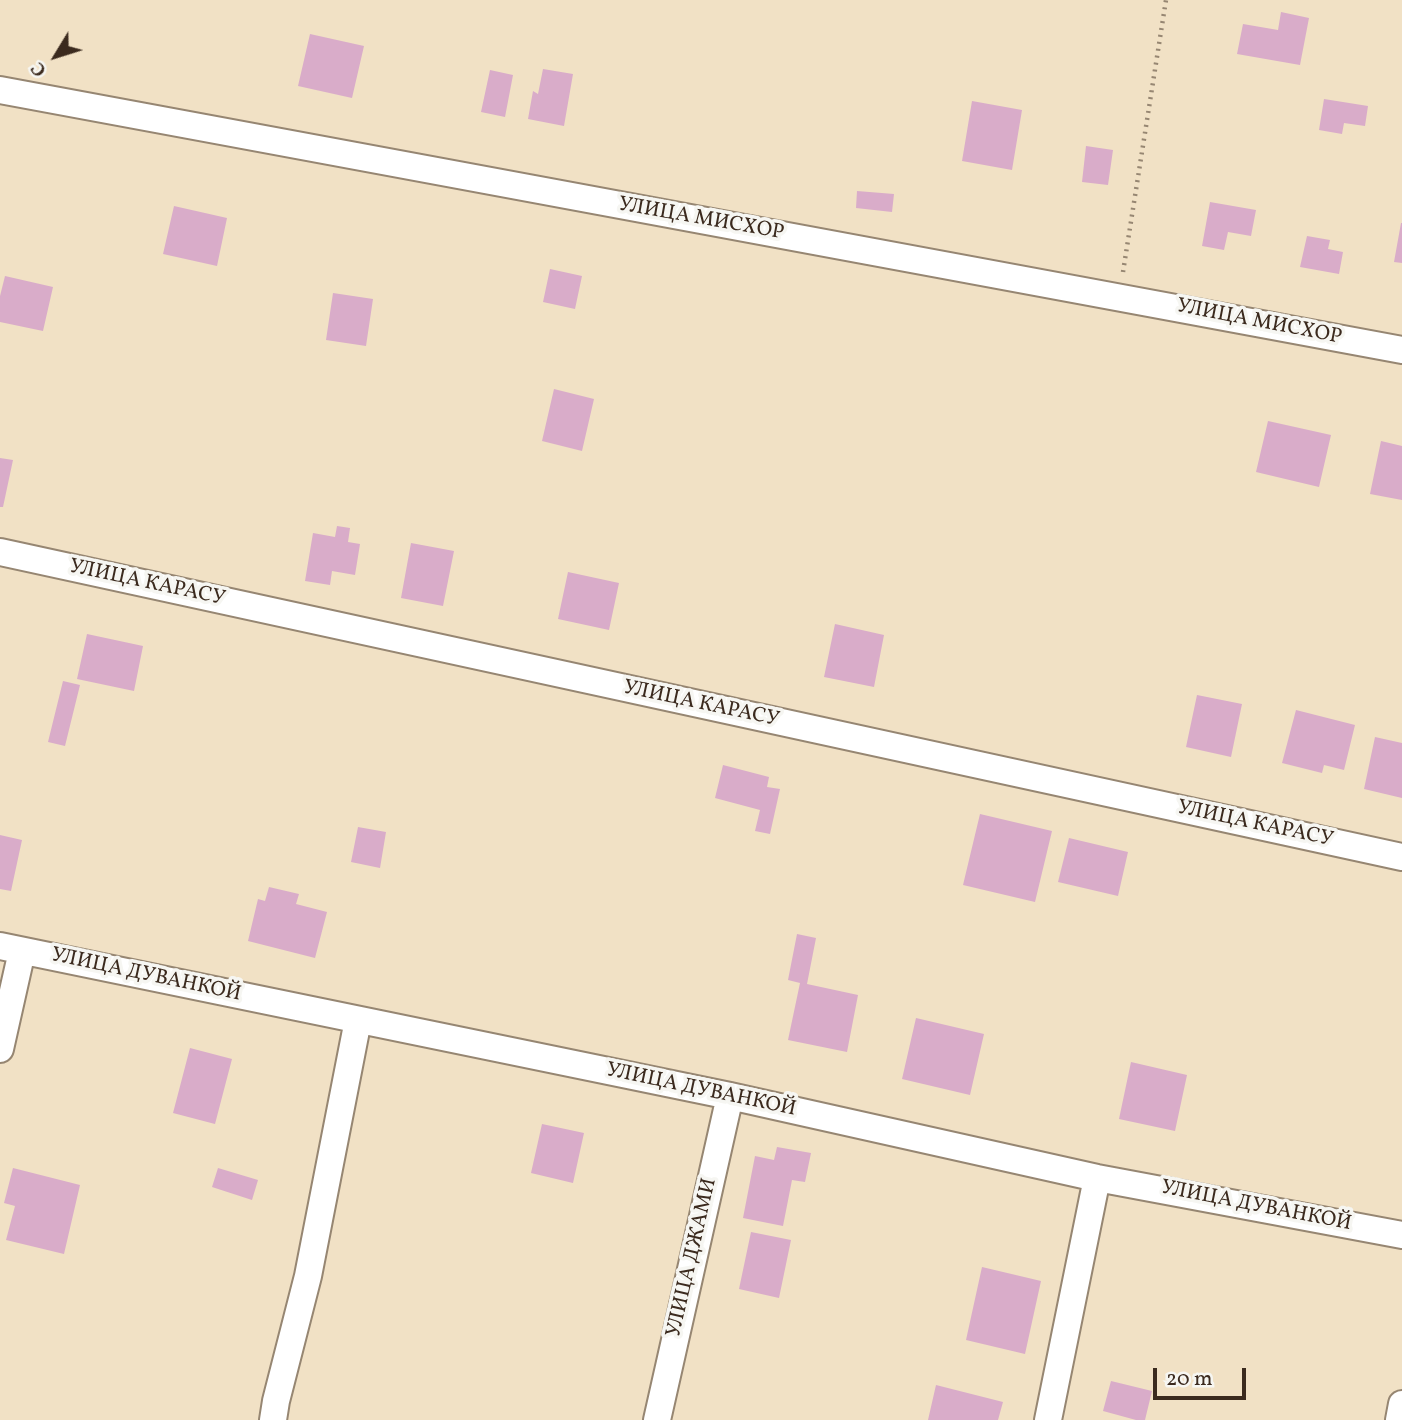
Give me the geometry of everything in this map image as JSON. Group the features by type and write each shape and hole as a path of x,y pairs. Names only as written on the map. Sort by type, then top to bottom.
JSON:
{"street":[{"name":"УЛИЦА МИСХОР","path":"0,90 1402,350"},
{"name":"УЛИЦА КАРАСУ","path":"0,552 1402,858"},
{"name":"УЛИЦА ДУВАНКОЙ","path":"11,949 730,1096 1097,1178 1402,1235"},
{"path":"0,1049 11,949"},
{"path":"272,1420 308,1276 358,1020"},
{"name":"УЛИЦА ДЖАМИ","path":"657,1420 730,1096"},
{"path":"1048,1420 1097,1178"},
{"path":"1399,1420 1402,1405"}],"path":[{"path":"1119,297 1166,0"}],"building":[{"path":"1281,12 1309,18 1300,65 1237,54 1243,24 1278,30"},
{"path":"310,34 364,46 352,98 298,86"},
{"path":"543,69 573,74 564,126 528,119 533,91 538,94"},
{"path":"490,70 513,75 505,117 481,112"},
{"path":"1324,99 1368,106 1365,126 1344,123 1342,134 1319,130"},
{"path":"972,101 1022,110 1012,170 962,161"},
{"path":"1086,146 1113,150 1108,185 1082,182"},
{"path":"857,191 894,194 892,212 856,208"},
{"path":"1210,202 1256,210 1251,236 1228,232 1224,250 1202,246"},
{"path":"174,206 227,218 217,266 163,254"},
{"path":"1402,223 1402,263 1394,262"},
{"path":"1307,236 1330,240 1328,249 1343,252 1339,274 1300,267"},
{"path":"550,269 582,276 575,309 543,302"},
{"path":"5,276 53,287 43,331 0,322 0,296"},
{"path":"333,293 373,299 366,346 326,340"},
{"path":"554,389 594,399 582,451 542,441"},
{"path":"1268,421 1331,435 1319,487 1256,472"},
{"path":"1381,441 1402,446 1402,500 1370,494"},
{"path":"0,458 13,460 3,507 0,507"},
{"path":"337,526 350,528 348,542 360,544 355,575 332,571 330,585 305,581 313,533 335,537"},
{"path":"411,543 454,551 443,606 401,598"},
{"path":"568,572 619,583 609,630 558,619"},
{"path":"835,624 884,635 874,687 824,677"},
{"path":"87,634 143,646 134,691 77,679"},
{"path":"63,681 80,685 65,746 48,742"},
{"path":"1197,695 1242,704 1231,757 1186,747"},
{"path":"1296,710 1355,725 1344,770 1324,765 1322,773 1282,763"},
{"path":"1375,737 1402,743 1402,798 1364,789"},
{"path":"723,765 769,777 767,787 780,789 770,834 755,831 760,810 715,798"},
{"path":"980,814 1052,831 1035,902 963,885"},
{"path":"358,827 386,832 380,868 351,862"},
{"path":"0,835 22,840 11,891 0,889"},
{"path":"1069,838 1128,852 1118,896 1058,882"},
{"path":"269,887 299,894 296,904 327,912 315,958 248,941 258,899 265,901"},
{"path":"797,934 816,938 807,984 858,995 847,1052 788,1040 800,983 788,980"},
{"path":"916,1018 984,1034 970,1095 902,1079"},
{"path":"190,1048 232,1059 215,1124 173,1113"},
{"path":"1131,1062 1187,1075 1175,1131 1119,1119"},
{"path":"542,1124 584,1133 573,1183 531,1173"},
{"path":"777,1147 811,1153 805,1182 792,1180 783,1226 743,1218 755,1156 774,1160"},
{"path":"13,1168 80,1185 64,1254 6,1240 15,1206 4,1203"},
{"path":"218,1168 258,1180 252,1200 212,1187"},
{"path":"751,1232 791,1240 779,1298 739,1289"},
{"path":"982,1267 1041,1281 1025,1354 966,1340"},
{"path":"1111,1381 1152,1391 1145,1420 1103,1411"},
{"path":"936,1385 1003,1402 998,1420 928,1420"}]}
